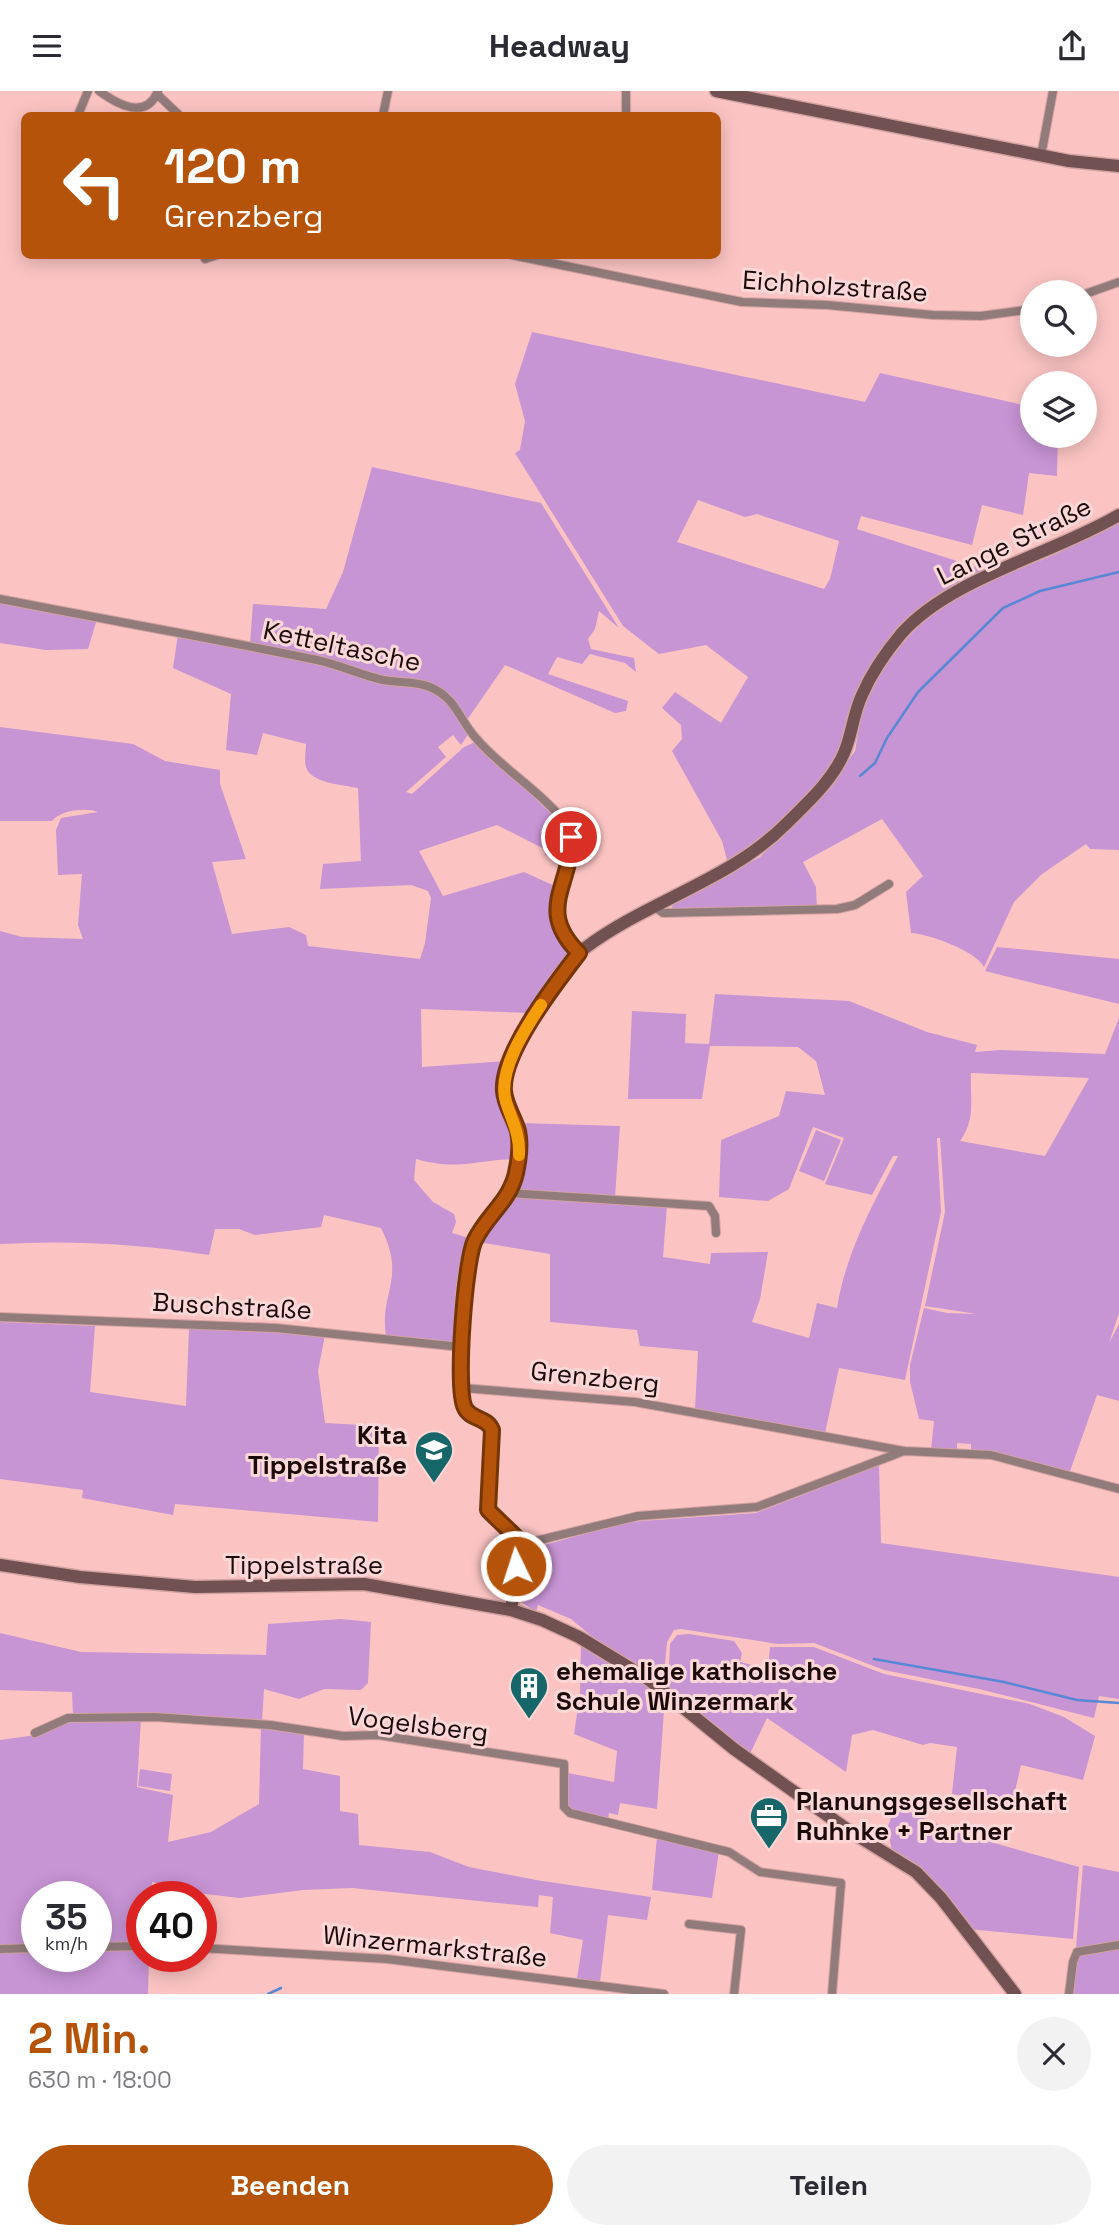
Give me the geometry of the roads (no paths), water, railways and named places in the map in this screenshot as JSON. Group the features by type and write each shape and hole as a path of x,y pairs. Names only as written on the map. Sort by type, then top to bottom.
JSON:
{"street":[{"path":"79,112 88,91"},
{"path":"99,91 123,107 134,109 158,93 177,112"},
{"path":"384,112 388,91"},
{"path":"626,91 626,112"},
{"path":"716,91 751,94 1041,156 1119,166"},
{"path":"1041,156 1053,91"},
{"name":"Eichholzstraße","path":"532,259 742,302 827,305 945,315 981,316 1020,311"},
{"path":"1097,289 1119,282"},
{"name":"Lange Straße","path":"463,1388 461,1347 465,1275 478,1234 509,1193 517,1169 519,1141 506,1101 504,1080 533,1017 579,953 655,907 754,853 814,795 830,777 844,753 862,695 885,654 918,617 951,594 1064,545 1119,515"},
{"name":"Ketteltasche","path":"0,599 319,660 384,680 432,688 456,705 473,736 556,811 568,829 571,846 559,891 556,916 562,933 579,953"},
{"path":"655,907 663,913 837,909 855,905 889,884"},
{"path":"509,1193 709,1206 715,1216 716,1233"},
{"name":"Buschstraße","path":"0,1317 276,1328 461,1347"},
{"path":"463,1388 465,1409 486,1421 492,1430 488,1510 494,1519 513,1532 519,1545 511,1610"},
{"name":"Grenzberg","path":"463,1388 635,1402 904,1451 991,1455 1119,1489"},
{"name":"Grenzberg","path":"519,1545 638,1516 757,1507 904,1451"},
{"name":"Tippelstraße","path":"0,1565 80,1577 195,1587 364,1584 511,1610 568,1631 648,1679 734,1749 848,1830 916,1872 941,1898 1015,1994"},
{"name":"Vogelsberg","path":"34,1733 68,1719 155,1717 261,1724 343,1736 378,1735 564,1764 564,1807 570,1813 729,1852 760,1872 841,1883 832,1994"},
{"path":"689,1924 741,1930 734,1994"},
{"path":"1069,1994 1077,1952 1119,1945"},
{"path":"0,1949 21,1948"},
{"name":"Winzermarkstraße","path":"217,1949 387,1959 664,1994"}],"waterway":[{"path":"860,776 875,763 887,738 918,692 1003,608 1040,591 1119,572"},
{"path":"874,1659 1004,1682 1077,1700 1119,1703"},
{"path":"268,1994 281,1988"}],"place":[{"name":"Kita Tippelstraße","path":"434,1484"},
{"name":"ehemalige katholische Schule Winzermark","path":"529,1720"},
{"name":"Planungsgesellschaft Ruhnke + Partner","path":"769,1850"}]}
